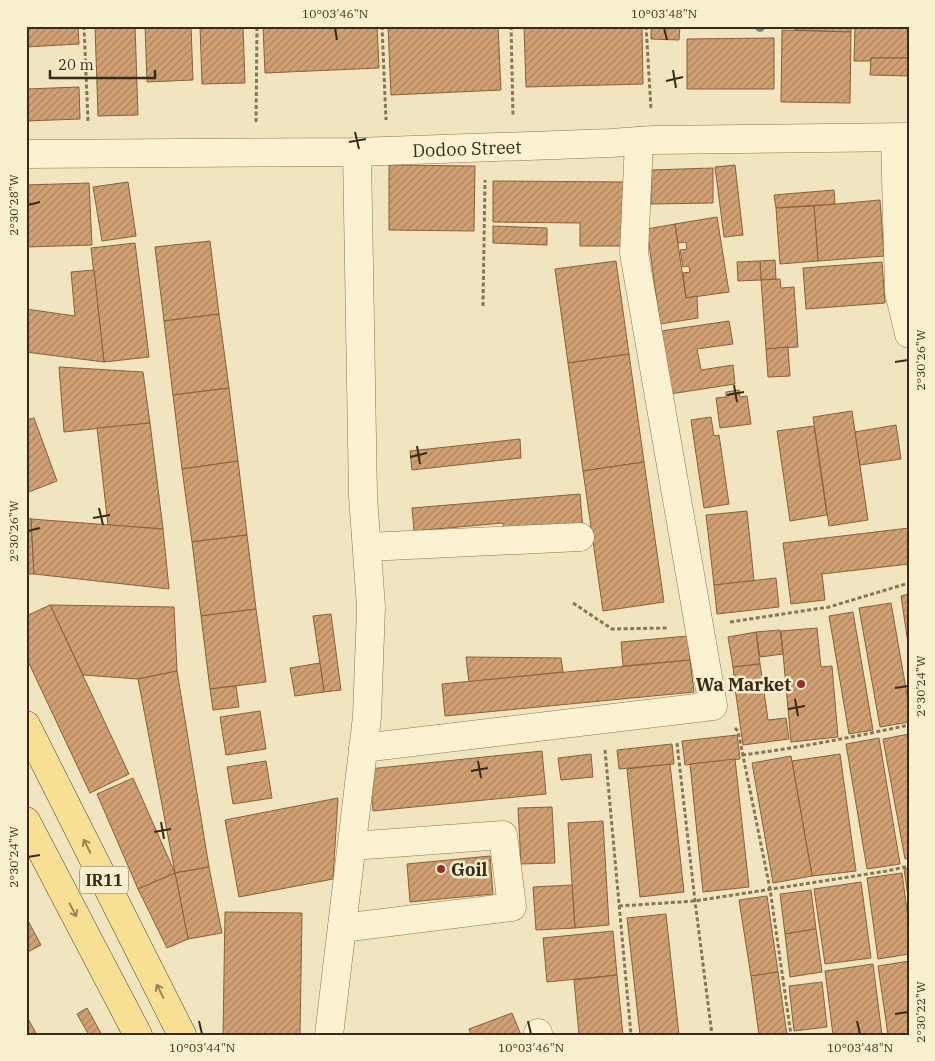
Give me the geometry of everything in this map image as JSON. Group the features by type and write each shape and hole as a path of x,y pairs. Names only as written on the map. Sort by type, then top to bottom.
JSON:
{"main road":[{"name":"IR11","path":"26,725 182,1035"},
{"name":"IR11","path":"26,821 138,1035"}],"street":[{"name":"Dodoo Street","path":"26,154 357,152 646,140 902,137"},
{"path":"902,137 900,292 909,334"},
{"path":"363,748 714,706 634,253 646,140"},
{"path":"329,1035 367,718 371,608 363,496 357,152"},
{"path":"367,547 580,538"},
{"path":"342,928 512,907 503,835 352,846"}],"path":[{"path":"84,26 89,154"},
{"path":"256,153 257,26"},
{"path":"382,26 388,150"},
{"path":"511,26 514,146"},
{"path":"646,26 646,140"},
{"path":"483,306 486,147"},
{"path":"573,604 612,629 699,627 829,607 909,584"},
{"path":"714,706 738,731 770,889 791,1035"},
{"path":"673,711 712,1035"},
{"path":"602,719 631,1035"},
{"path":"742,756 798,748 909,725"},
{"path":"619,906 695,901 909,866"}],"building":[{"path":"26,26 78,26 79,44 26,47"},
{"path":"95,26 135,26 138,115 98,116"},
{"path":"145,26 191,26 193,80 147,82"},
{"path":"200,26 243,26 245,83 202,84"},
{"path":"263,26 377,26 379,68 265,73"},
{"path":"388,26 498,26 501,90 391,95"},
{"path":"524,26 642,26 643,84 526,87"},
{"path":"651,26 680,26 679,40 651,39"},
{"path":"795,26 851,26 851,32 795,30"},
{"path":"855,26 909,26 909,58 871,58 871,61 854,61"},
{"path":"782,30 851,32 850,103 781,102"},
{"path":"774,38 774,89 687,89 687,39"},
{"path":"871,58 909,58 909,76 870,75"},
{"path":"79,87 80,119 26,121 26,89"},
{"path":"389,165 475,166 474,231 389,230"},
{"path":"735,165 743,235 724,237 715,167"},
{"path":"713,168 713,203 651,204 651,170"},
{"path":"493,181 628,182 628,210 622,210 622,219 628,246 580,246 580,223 493,222"},
{"path":"128,182 136,236 102,241 93,187"},
{"path":"89,183 92,245 26,247 26,185"},
{"path":"834,190 835,204 776,208 774,195"},
{"path":"880,200 884,256 818,261 814,206"},
{"path":"814,206 818,261 780,264 776,208"},
{"path":"717,217 729,292 686,298 683,273 690,272 689,266 683,267 680,250 687,249 686,242 678,243 675,224"},
{"path":"675,224 686,298 697,296 698,318 660,324 647,229"},
{"path":"493,226 547,228 547,245 493,243"},
{"path":"210,241 219,314 164,321 155,247"},
{"path":"135,243 149,357 104,362 91,248"},
{"path":"775,260 776,279 761,280 760,261"},
{"path":"616,261 629,354 568,363 555,269"},
{"path":"760,261 761,280 738,281 737,262"},
{"path":"882,262 885,303 806,309 803,268"},
{"path":"94,270 104,362 26,352 26,309 75,316 71,272"},
{"path":"780,279 781,288 794,287 798,347 766,349 761,280"},
{"path":"219,314 229,388 173,395 164,321"},
{"path":"729,321 733,344 697,349 701,370 733,365 735,384 670,394 661,331"},
{"path":"788,347 790,376 768,377 766,349"},
{"path":"629,354 644,462 583,471 568,363"},
{"path":"59,367 143,372 150,423 64,432"},
{"path":"229,388 238,461 182,469 173,395"},
{"path":"739,390 740,397 747,396 751,424 720,428 716,398 726,397 726,392"},
{"path":"852,411 868,520 829,526 813,417"},
{"path":"711,417 714,436 719,435 729,504 704,508 691,420"},
{"path":"34,418 57,481 26,493 26,420"},
{"path":"150,423 163,529 108,525 97,428"},
{"path":"896,425 901,459 860,465 855,432"},
{"path":"814,426 827,515 790,521 777,431"},
{"path":"520,439 521,458 412,470 410,451"},
{"path":"238,461 247,535 192,542 182,469"},
{"path":"644,462 664,602 603,611 583,471"},
{"path":"580,494 583,530 504,537 503,523 414,531 412,508"},
{"path":"747,511 754,581 714,585 706,515"},
{"path":"26,517 31,519 34,574 26,574"},
{"path":"31,519 163,529 169,589 34,574"},
{"path":"909,528 909,564 822,574 825,600 791,604 783,543"},
{"path":"247,535 256,609 201,616 192,542"},
{"path":"776,578 779,607 717,614 714,585"},
{"path":"909,594 909,650 901,596"},
{"path":"891,603 909,706 909,722 880,727 859,608"},
{"path":"50,605 174,607 177,671 138,679 83,675"},
{"path":"50,605 129,774 90,793 26,657 26,616"},
{"path":"256,609 266,682 210,689 201,616"},
{"path":"853,612 873,730 849,734 829,616"},
{"path":"331,614 341,690 324,692 313,616"},
{"path":"817,628 821,667 832,666 838,737 791,742 781,631"},
{"path":"780,630 783,654 760,657 756,632"},
{"path":"756,632 760,664 733,667 728,637"},
{"path":"688,636 690,660 623,666 621,642"},
{"path":"466,657 561,658 563,672 469,682"},
{"path":"690,660 694,692 445,716 442,684"},
{"path":"320,663 324,692 295,696 290,668"},
{"path":"760,664 763,684 735,688 733,667"},
{"path":"177,671 209,867 175,873 138,679"},
{"path":"763,684 768,720 786,718 789,739 743,745 735,688"},
{"path":"236,686 239,707 213,710 210,689"},
{"path":"260,711 266,749 226,755 220,717"},
{"path":"909,734 909,858 905,859 883,739"},
{"path":"737,735 740,759 685,765 682,741"},
{"path":"879,738 900,864 867,869 846,744"},
{"path":"672,744 674,764 619,769 617,750"},
{"path":"542,751 546,794 373,811 369,769"},
{"path":"591,754 593,777 561,780 558,758"},
{"path":"840,754 856,871 812,876 792,761"},
{"path":"791,756 812,876 773,883 752,763"},
{"path":"735,759 749,887 703,892 690,764"},
{"path":"266,761 272,798 233,804 227,767"},
{"path":"670,764 684,892 640,897 627,769"},
{"path":"133,778 175,873 138,889 97,794"},
{"path":"338,798 333,879 239,897 225,820"},
{"path":"552,807 555,863 521,864 518,808"},
{"path":"603,821 609,925 575,928 568,823"},
{"path":"490,856 493,894 410,902 407,864"},
{"path":"209,867 222,933 188,939 175,873"},
{"path":"909,868 909,904 904,869"},
{"path":"175,873 188,939 167,948 138,889"},
{"path":"902,873 909,925 909,954 878,959 867,878"},
{"path":"861,882 871,958 825,964 814,889"},
{"path":"572,885 575,928 536,930 533,887"},
{"path":"811,890 816,929 785,934 780,894"},
{"path":"767,896 778,972 751,976 739,900"},
{"path":"225,912 302,913 300,1035 223,1035"},
{"path":"666,914 679,1035 640,1035 627,918"},
{"path":"26,917 41,945 26,953"},
{"path":"816,929 822,972 790,977 785,934"},
{"path":"613,931 617,975 547,982 543,938"},
{"path":"909,961 909,1035 888,1035 878,966"},
{"path":"873,964 882,1035 833,1035 825,971"},
{"path":"778,972 787,1035 759,1035 751,976"},
{"path":"617,975 623,1035 579,1035 574,980"},
{"path":"822,982 827,1027 794,1031 789,986"},
{"path":"87,1008 102,1035 89,1035 77,1014"},
{"path":"512,1013 521,1035 471,1035 469,1029"},
{"path":"26,1015 37,1035 26,1035"}],"place":[{"name":"Wa Market","path":"801,684"},
{"name":"Goil","path":"441,869"}]}
